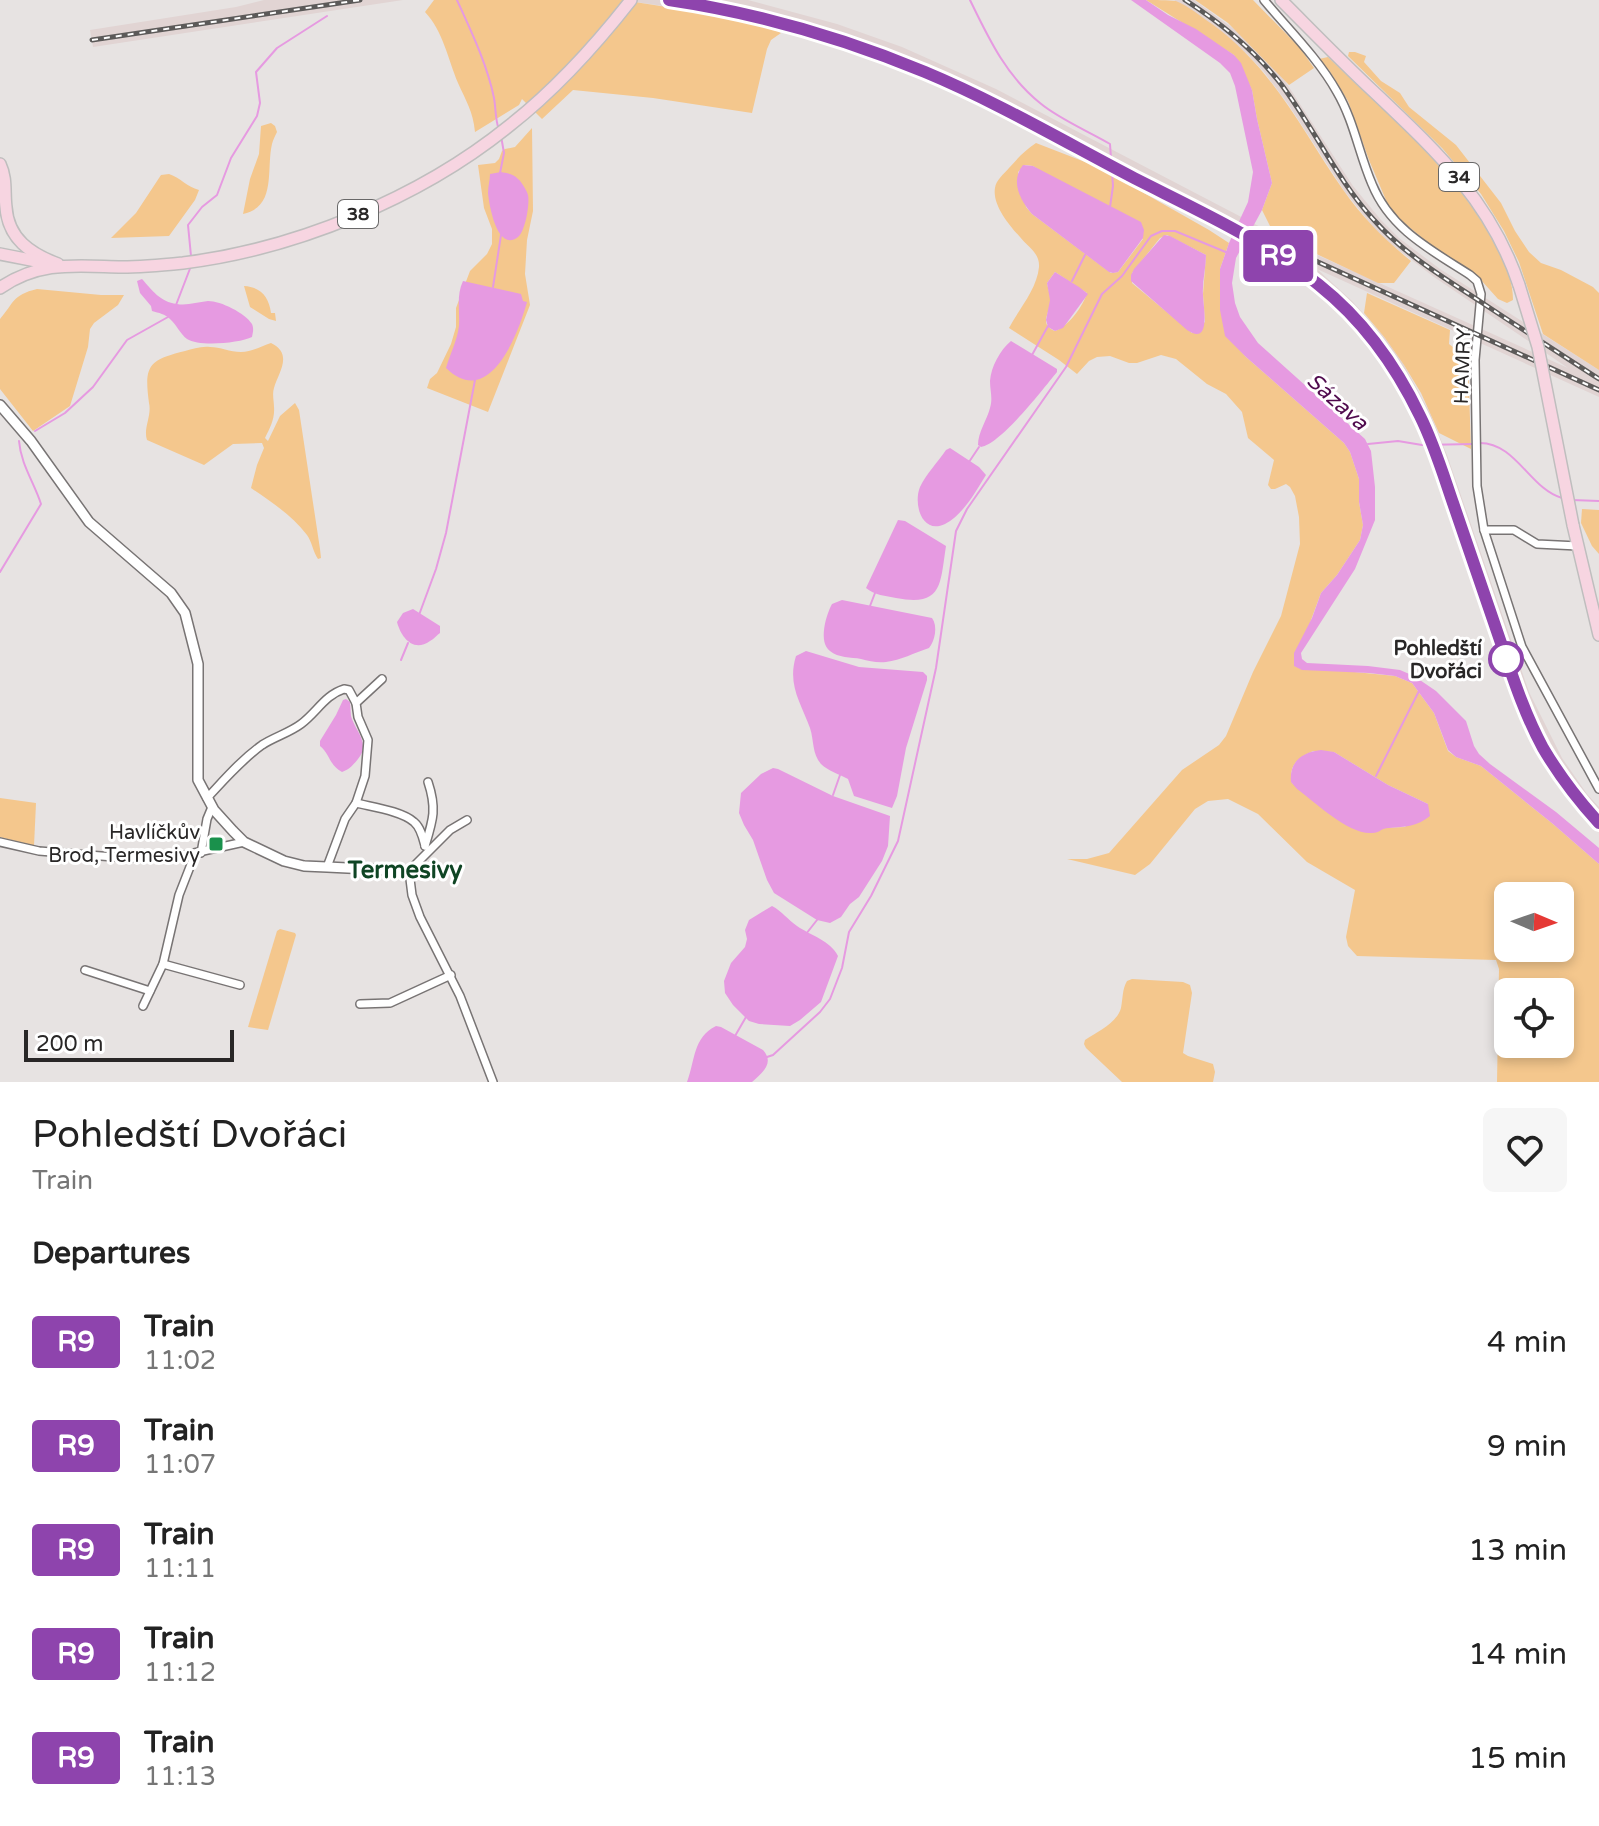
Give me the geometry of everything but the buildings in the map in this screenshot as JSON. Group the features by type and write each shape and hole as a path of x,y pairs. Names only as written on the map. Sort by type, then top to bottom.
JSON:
{"main road":[{"name":"38","path":"0,254 61,265 124,267 182,263 252,251 320,230 418,185 508,128 574,68 631,0"},
{"name":"34","path":"1281,0 1437,153 1470,191 1498,235 1512,264 1538,347 1573,525 1599,635"},
{"path":"0,164 6,182 8,221 19,241 37,256 61,265"},
{"path":"0,213 5,198"},
{"path":"0,288 29,272 61,265"}],"street":[{"name":"HAMRY","path":"1264,0 1336,90 1344,104 1372,184 1389,215 1416,241 1477,281 1481,294 1475,360 1477,486 1484,530 1522,647 1599,789"},
{"path":"0,405 31,441 89,522 171,593 185,613 198,664 198,780 210,803 244,842 284,861 304,866 409,871 450,830 467,820"},
{"path":"1484,530 1514,530 1537,544 1579,546"},
{"path":"356,703 382,679"},
{"path":"143,1006 163,964 179,895 198,853 210,803 234,769 264,744 296,728 314,714 325,698 344,689 349,690 356,703 358,717 368,740 368,752 365,776 356,803 345,819 327,867"},
{"path":"423,856 435,811 428,782"},
{"path":"356,803 413,821 422,834 425,846"},
{"path":"0,842 39,851 126,858 176,857 244,842"},
{"path":"409,871 412,895 420,917 451,975 493,1082"},
{"path":"163,964 240,985"},
{"path":"85,970 150,991"},
{"path":"360,1004 390,1003 451,975"}],"shaded area":[{"path":"264,0 403,0 93,47 90,30"},
{"path":"434,0 622,0 731,17 764,24 781,33 771,40 767,49 752,113 573,90 542,119 522,99 519,105 475,132 471,112 441,36 425,12"},
{"path":"622,0 748,0 837,24 902,47 996,89 1295,245 1568,368 1392,245 1345,192 1264,72 1219,30 1174,0 1194,0 1241,34 1285,81 1353,186 1399,238 1440,269 1599,370 1599,397 1317,269 1352,301 1385,338 1404,365 1430,413 1529,692 1562,758 1599,807 1599,832 1548,767 1526,724 1505,673 1432,460 1406,401 1372,348 1341,312 1316,290 1283,266 1218,228 924,78 866,55 764,24"},
{"path":"1131,0 1146,0 1196,29 1241,63 1252,90 1272,183 1262,210 1236,258 1232,283 1235,303 1240,317 1258,343 1365,439 1371,451 1375,520 1355,569 1301,653 1302,659 1307,663 1400,670 1436,691 1466,721 1479,754 1599,848 1599,864 1481,766 1456,757 1448,750 1434,713 1412,683 1395,676 1302,670 1294,666 1294,653 1321,593 1360,540 1363,525 1359,479 1344,443 1225,336 1220,310 1220,269 1248,202 1253,172 1235,86 1230,73 1220,63"},
{"path":"1146,0 1176,1 1186,6 1234,42 1253,61 1286,102 1351,201 1411,261 1394,283 1378,283 1274,234 1262,210 1272,183 1252,90 1234,55"},
{"path":"1195,0 1253,0 1300,48 1314,68 1289,85 1228,23"},
{"path":"1349,52 1366,56 1364,62 1381,81 1400,93 1409,107 1456,145 1501,203 1529,252 1541,263 1561,270 1599,293 1599,370 1543,334 1519,262 1481,194 1442,148 1348,56"},
{"path":"1328,57 1422,148 1465,197 1505,264 1513,300 1507,303 1498,299 1481,280 1391,212 1348,101 1319,59"},
{"path":"271,123 277,132 270,154 266,195 254,210 243,214 259,154 261,126"},
{"path":"532,128 533,211 525,274 530,305 488,412 427,388 451,344 456,327 456,308 470,271 487,254 492,244 492,229 484,208 478,165 495,163 502,151 515,147"},
{"path":"1036,143 1098,167 1229,243 1220,269 1238,348 1344,443 1359,479 1363,525 1360,540 1321,593 1294,666 1395,676 1412,683 1434,713 1448,751 1481,766 1599,864 1599,1082 1497,1082 1497,1058 1574,1058 1574,978 1499,978 1497,962 1574,962 1574,882 1494,882 1494,960 1357,956 1348,946 1346,937 1355,890 1307,862 1258,814 1228,799 1208,801 1195,809 1150,864 1135,875 1067,859 1087,859 1109,853 1182,770 1219,745 1226,736 1281,616 1300,544 1299,517 1290,487 1286,484 1271,489 1268,485 1274,460 1248,438 1242,412 1226,394 1207,384 1176,359 1161,355 1129,363 1110,356 1097,357 1077,374 1009,328 1035,283 1039,267 1038,258 1003,215 995,195 1000,177","holes":["1025,165 1033,166 1143,239 1118,272 1111,273 1032,214 1026,207 1018,172","1167,235 1206,255 1203,294 1205,322 1192,333 1132,283 1132,273 1160,238","1055,272 1087,293 1075,315 1055,331 1046,322 1050,300 1047,283","1313,751 1334,752 1388,785 1428,804 1405,827 1347,825 1292,783 1293,767 1299,759"]},
{"path":"1023,165 1033,166 1141,222 1143,238 1118,272 1109,272 1032,214 1018,190 1017,177"},
{"path":"501,172 516,177 528,195 523,230 511,240 500,233 489,199 490,174"},
{"path":"169,174 199,190 169,236 111,238 136,213 161,175"},
{"path":"1164,235 1206,255 1204,323 1200,333 1187,330 1131,281 1134,269"},
{"path":"1055,272 1088,294 1063,328 1055,331 1048,327 1046,320 1050,300 1047,283"},
{"path":"142,279 157,295 171,303 185,305 208,301 232,308 252,324 252,337 220,343 187,339 168,317 152,311 140,293 137,281"},
{"path":"463,281 521,294 523,301 527,302 509,348 488,374 476,380 461,379 446,368 458,332"},
{"path":"244,286 255,288 263,294 271,313 275,313 276,321 250,307"},
{"path":"37,289 124,295 118,305 90,329 88,347 70,406 33,431 0,389 0,319 18,297"},
{"path":"1367,293 1450,330 1449,344 1468,359 1471,449 1439,433 1404,365 1364,313"},
{"path":"1011,341 1057,369 1057,372 1010,426 981,447 978,445 979,435 991,404 992,370"},
{"path":"271,343 282,353 283,364 273,390 273,419 265,438 268,441 280,416 295,403 299,410 320,549 321,558 318,559 301,528 251,488 264,448 262,443 233,444 204,465 147,440 150,408 147,381 151,366 156,362 200,347 241,352"},
{"path":"950,448 986,475 958,515 945,524 930,525 921,516 918,494 925,477"},
{"path":"1582,509 1599,510 1599,554 1581,523"},
{"path":"898,520 905,521 946,546 940,582 931,596 923,599 888,597 866,588"},
{"path":"842,600 932,618 935,629 933,641 929,648 886,662 837,655 826,647 824,628 832,604"},
{"path":"413,609 440,626 440,633 424,644 409,642 397,622 403,613"},
{"path":"806,651 859,667 923,672 927,676 892,808 854,796 848,779 827,769 818,760 793,676 796,656"},
{"path":"346,699 350,702 351,716 363,748 355,763 342,772 334,766 320,746 320,741"},
{"path":"1321,750 1334,752 1388,785 1428,804 1430,816 1416,824 1386,828 1375,833 1353,829 1343,823 1291,782 1292,769 1298,759"},
{"path":"773,768 833,796 890,816 888,846 882,861 859,897 841,917 830,923 817,920 774,893 739,813 741,793 761,774"},
{"path":"0,798 36,803 34,846 0,837"},
{"path":"772,906 797,926 825,942 838,956 821,1002 790,1026 749,1021 725,993 724,981 731,963 745,947 745,930 749,920"},
{"path":"280,929 296,935 268,1030 248,1027 277,931"},
{"path":"1132,979 1190,985 1192,993 1183,1053 1213,1064 1213,1082 1122,1082 1086,1048 1085,1040 1106,1027 1119,1013 1125,984"},
{"path":"716,1026 763,1050 768,1059 766,1068 752,1082 687,1082 699,1043"}],"waterway":[{"path":"457,0 487,73 499,130"},
{"path":"970,0 999,55 1017,81 1056,114 1110,144 1113,186 1110,207"},
{"path":"191,256 188,225 202,207 217,195 231,158 257,116 260,103 256,72 277,48 327,16"},
{"path":"500,173 504,153 501,136"},
{"path":"767,1057 820,1012 830,999 842,968 849,932 898,841 936,668 956,531 967,509 1066,367 1102,294 1122,276 1151,236 1162,231 1175,231 1228,253"},
{"path":"493,287 501,235"},
{"path":"1072,281 1085,255"},
{"path":"176,305 191,266"},
{"path":"35,431 65,413 93,387 127,340 168,317"},
{"path":"1032,355 1048,326"},
{"path":"419,615 446,533 475,380"},
{"path":"0,572 41,504 25,466 19,441"},
{"path":"1368,444 1398,441 1422,445 1473,444"},
{"path":"1480,443 1504,450 1541,486 1562,498"},
{"path":"969,462 979,447"},
{"path":"1572,500 1599,501"},
{"path":"870,606 875,593"},
{"path":"401,660 408,643"},
{"path":"1376,776 1419,691"},
{"path":"833,795 840,775"},
{"path":"806,934 817,920"},
{"path":"735,1036 746,1017"}],"railway":[{"path":"92,40 360,0"},
{"path":"668,0 799,28 863,48 952,84 1229,226 1298,269 1335,299 1377,344 1411,397 1434,448 1531,723 1562,778 1599,823"},
{"path":"1185,0 1236,38 1271,72 1348,188 1398,244 1438,274 1599,379"},
{"path":"1256,231 1599,390"}],"train":[{"name":"R9","path":"669,0 732,11 799,28 927,73 990,102 1221,223 1286,261 1319,285 1377,344 1411,398 1438,458 1530,722 1553,764 1599,823"}],"place":[{"name":"Pohledští Dvořáci","path":"1506,659"},
{"name":"Havlíčkův Brod, Termesivy","path":"216,844"}],"district":[{"name":"Termesivy","path":"405,870"}],"water label":[{"name":"Sázava","path":"1338,401"}]}
